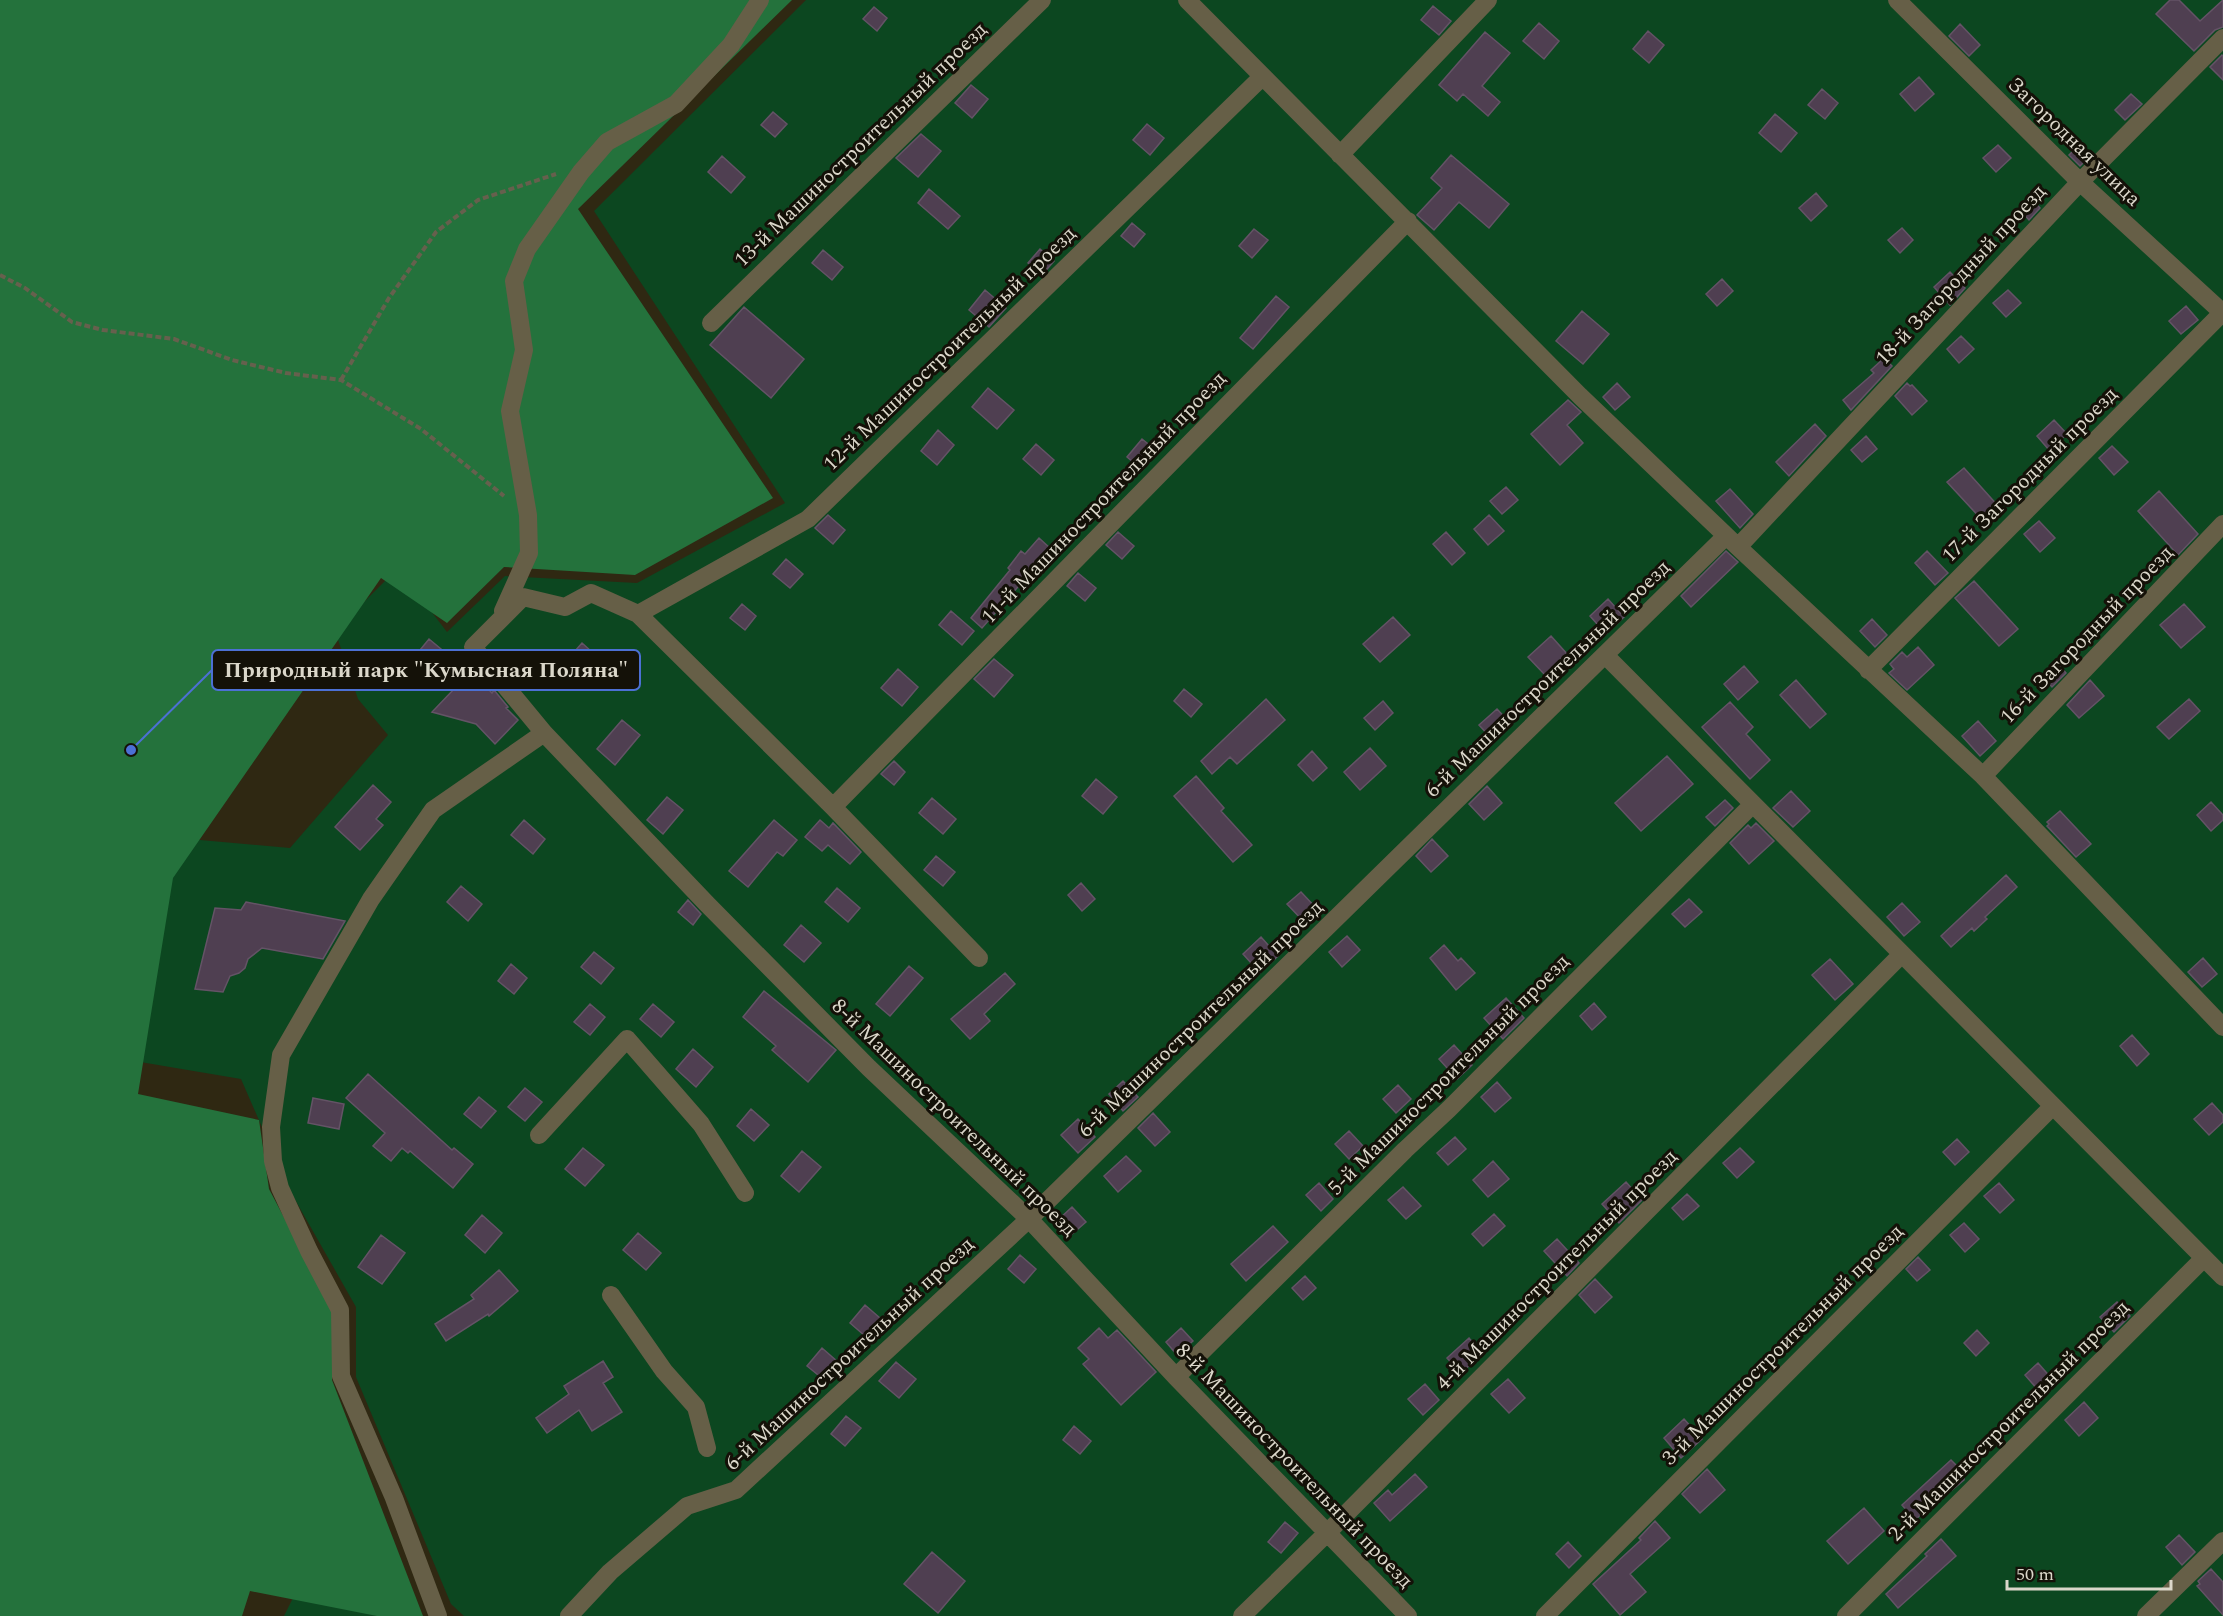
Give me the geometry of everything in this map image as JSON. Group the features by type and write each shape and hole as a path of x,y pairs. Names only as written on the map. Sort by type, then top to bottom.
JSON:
{"street":[{"path":"498,621 529,554 528,515 510,411 524,350 514,280 527,249 581,172 608,142 676,104 731,45 760,0"},
{"name":"13-й Машиностроительный проезд","path":"711,323 1042,0"},
{"path":"1187,0 1568,385 1732,542 1983,776 2223,1028"},
{"path":"1340,155 1488,0"},
{"name":"Загородная улица","path":"1897,0 2080,182 2223,312"},
{"name":"18-й Загородный проезд","path":"1732,542 2080,182 2223,38"},
{"name":"12-й Машиностроительный проезд","path":"638,614 808,519 1262,76"},
{"name":"11-й Машиностроительный проезд","path":"833,807 1408,221"},
{"name":"17-й Загородный проезд","path":"1868,670 2223,312"},
{"name":"16-й Загородный проезд","path":"1983,776 2223,524"},
{"name":"6-й Машиностроительный проезд","path":"568,1616 610,1572 687,1506 736,1490 1029,1219 1605,655 1732,542"},
{"path":"498,621 523,597 565,607 591,593 638,614 833,807 979,958"},
{"name":"8-й Машиностроительный проезд","path":"498,621 473,647 544,733 707,904 869,1068 1029,1219 1176,1377 1408,1616"},
{"path":"1605,655 2223,1277"},
{"path":"438,1616 394,1498 341,1376 339,1311 280,1188 273,1161 271,1127 281,1055 371,899 433,810 544,733"},
{"name":"5-й Машиностроительный проезд","path":"1176,1377 1449,1109 1753,804"},
{"name":"4-й Машиностроительный проезд","path":"1242,1616 1902,954"},
{"path":"539,1135 627,1039 701,1124 745,1193"},
{"name":"3-й Машиностроительный проезд","path":"1545,1616 2053,1106"},
{"name":"2-й Машиностроительный проезд","path":"1846,1616 2204,1258"},
{"path":"611,1294 663,1371 696,1407 707,1448"},
{"path":"2146,1616 2223,1541"}],"path":[{"path":"341,380 389,298 436,232 478,200 562,172 581,172"},
{"path":"0,275 25,288 72,322 103,330 174,339 232,360 286,373 341,380 421,429 528,515"}],"green space":[{"path":"0,0 792,0 578,209 773,498 635,575 504,567 447,623 381,578 173,878 138,1094 259,1120 269,1189 335,1314 332,1380 423,1616 377,1616 250,1591 242,1616 0,1616"},
{"path":"806,0 2223,0 2223,1616 464,1616 451,1604 356,1377 356,1307 289,1189 241,1079 4,1039 44,826 290,848 388,735 358,699 335,631 398,568 447,632 505,576 637,583 785,503 594,211"},
{"path":"296,1592 378,1616 284,1616"}],"building":[{"path":"2170,0 2179,0 2200,21 2223,0 2223,27 2215,30 2194,51 2156,14"},
{"path":"1433,6 1451,21 1439,35 1421,20"},
{"path":"874,7 887,18 877,31 863,19"},
{"path":"1539,23 1559,41 1544,59 1523,41"},
{"path":"1960,24 1980,45 1969,56 1949,36"},
{"path":"1648,31 1664,45 1649,63 1633,49"},
{"path":"1485,32 1510,53 1482,86 1500,102 1488,116 1463,94 1457,101 1439,85"},
{"path":"2223,56 2223,80 2210,67"},
{"path":"1919,77 1934,94 1915,111 1900,94"},
{"path":"971,85 988,99 972,118 955,103"},
{"path":"1822,89 1838,103 1825,119 1808,105"},
{"path":"2131,94 2142,104 2125,120 2115,110"},
{"path":"773,112 787,124 775,137 761,125"},
{"path":"1775,114 1797,133 1781,152 1759,133"},
{"path":"1147,124 1164,138 1150,155 1133,140"},
{"path":"921,134 941,151 918,177 896,158"},
{"path":"1998,145 2011,158 1996,172 1983,158"},
{"path":"2078,146 2089,157 2080,166 2069,155"},
{"path":"1451,155 1509,204 1489,228 1459,202 1434,230 1417,215 1442,188 1431,178"},
{"path":"722,156 745,177 731,193 708,172"},
{"path":"929,189 960,216 948,229 918,203"},
{"path":"1816,193 1827,206 1811,221 1799,208"},
{"path":"2031,198 2040,208 2029,220 2019,209"},
{"path":"1132,223 1145,234 1134,247 1121,236"},
{"path":"1902,228 1913,240 1900,253 1888,240"},
{"path":"1254,229 1268,240 1252,258 1239,246"},
{"path":"1040,249 1054,261 1042,275 1028,263"},
{"path":"823,250 843,267 832,280 812,263"},
{"path":"1950,272 1965,288 1950,305 1934,287"},
{"path":"1722,279 1733,291 1717,306 1706,294"},
{"path":"985,290 1006,308 989,327 969,310"},
{"path":"2008,290 2021,303 2006,317 1993,303"},
{"path":"1276,296 1289,307 1253,349 1240,338"},
{"path":"2186,306 2198,320 2181,334 2169,321"},
{"path":"744,307 804,359 771,398 710,345"},
{"path":"1582,311 1609,334 1583,364 1556,341"},
{"path":"1961,336 1974,349 1959,363 1947,349"},
{"path":"1884,358 1892,366 1851,410 1843,400 1874,373 1871,370"},
{"path":"1617,383 1630,397 1615,410 1603,397"},
{"path":"1907,383 1912,385 1927,401 1912,415 1895,396"},
{"path":"988,388 1014,410 997,429 972,407"},
{"path":"1568,400 1581,412 1567,425 1583,443 1560,465 1531,434"},
{"path":"2054,420 2067,434 2049,450 2037,436"},
{"path":"1815,424 1826,436 1789,476 1776,462"},
{"path":"938,430 954,445 937,465 921,451"},
{"path":"1866,436 1877,449 1862,462 1851,450"},
{"path":"1142,439 1157,451 1141,469 1127,457"},
{"path":"1036,444 1054,460 1041,475 1023,459"},
{"path":"2112,446 2128,462 2114,475 2099,458"},
{"path":"1964,468 1999,507 1983,521 1947,482"},
{"path":"1506,487 1518,500 1502,514 1490,501"},
{"path":"1730,489 1753,514 1740,528 1716,501"},
{"path":"2159,491 2198,534 2178,555 2138,511"},
{"path":"828,515 845,530 833,544 815,528"},
{"path":"1489,515 1504,531 1488,545 1474,529"},
{"path":"2039,521 2055,538 2040,552 2024,534"},
{"path":"1118,532 1134,546 1122,559 1106,545"},
{"path":"1446,532 1465,553 1452,565 1433,544"},
{"path":"1039,538 1051,549 982,628 971,618 1010,570 1008,568 1021,551 1025,554"},
{"path":"1726,551 1738,562 1691,607 1681,596"},
{"path":"1927,551 1948,573 1935,585 1915,563"},
{"path":"786,559 803,574 790,588 773,574"},
{"path":"1078,573 1096,588 1085,601 1067,586"},
{"path":"1974,581 2018,629 1999,646 1955,598"},
{"path":"1608,599 1624,617 1606,634 1590,616"},
{"path":"742,604 756,616 745,630 730,618"},
{"path":"2184,604 2205,627 2181,648 2160,625"},
{"path":"951,611 974,631 962,645 939,625"},
{"path":"1393,617 1410,635 1380,662 1363,644"},
{"path":"1872,619 1887,635 1875,647 1860,631"},
{"path":"1551,636 1568,655 1545,675 1528,657"},
{"path":"429,639 470,673 471,671 492,693 494,690 508,707 506,708 518,720 495,744 476,724 432,712 455,688 416,655"},
{"path":"582,643 602,661 589,677 568,659"},
{"path":"1918,647 1934,665 1907,690 1889,673 1894,669 1890,664 1902,652 1907,657"},
{"path":"994,659 1013,675 994,697 974,679"},
{"path":"2059,665 2066,673 2052,687 2044,678"},
{"path":"1744,666 1758,682 1738,700 1724,684"},
{"path":"898,669 918,687 902,706 881,688"},
{"path":"1796,680 1826,714 1810,728 1780,695"},
{"path":"2090,680 2104,696 2079,718 2067,705"},
{"path":"1184,689 1202,704 1191,717 1174,701"},
{"path":"1266,699 1285,720 1237,764 1230,757 1212,774 1201,761"},
{"path":"2189,699 2200,711 2169,739 2157,727"},
{"path":"1383,701 1393,713 1375,730 1364,718"},
{"path":"1730,702 1753,727 1746,734 1770,760 1750,779 1702,727"},
{"path":"1497,709 1510,723 1492,739 1479,725"},
{"path":"622,720 640,735 615,765 597,749"},
{"path":"1978,721 1996,741 1980,756 1962,736"},
{"path":"1370,748 1386,766 1360,790 1344,772"},
{"path":"1312,751 1327,768 1313,781 1298,765"},
{"path":"1667,756 1693,784 1641,831 1615,803"},
{"path":"894,761 905,772 894,785 881,774"},
{"path":"1196,776 1224,808 1221,811 1252,845 1233,862 1174,796"},
{"path":"1096,779 1117,797 1103,814 1082,796"},
{"path":"373,785 391,802 376,819 383,825 360,850 335,827"},
{"path":"1487,786 1502,803 1484,820 1469,804"},
{"path":"1791,791 1810,811 1793,827 1773,808"},
{"path":"667,797 683,810 663,834 647,820"},
{"path":"932,798 956,819 943,834 919,813"},
{"path":"1725,800 1733,808 1715,826 1706,817"},
{"path":"2211,802 2223,815 2223,820 2211,831 2197,815"},
{"path":"2060,811 2091,844 2076,857 2047,826 2049,824 2047,822"},
{"path":"524,820 545,839 533,854 511,835"},
{"path":"774,820 797,840 783,856 777,852 748,887 729,871"},
{"path":"820,820 829,828 833,823 861,852 850,864 828,845 822,851 805,837"},
{"path":"1756,823 1774,841 1749,864 1730,843 1748,825 1751,828"},
{"path":"1432,839 1448,856 1431,872 1416,856"},
{"path":"936,856 955,872 943,886 924,870"},
{"path":"2006,875 2017,887 1985,917 1987,919 1974,931 1972,928 1951,947 1941,936"},
{"path":"1081,883 1095,899 1082,911 1068,895"},
{"path":"461,886 482,904 468,921 447,902"},
{"path":"837,888 860,908 848,922 825,902"},
{"path":"1301,892 1318,910 1305,923 1287,904"},
{"path":"1689,899 1702,912 1685,927 1672,914"},
{"path":"688,900 701,914 693,925 678,912"},
{"path":"246,902 345,921 323,959 262,948 248,959 245,968 230,976 223,992 195,989 215,908 241,910"},
{"path":"1902,903 1920,922 1904,936 1887,917"},
{"path":"801,925 821,943 804,962 784,945"},
{"path":"1347,936 1360,950 1342,967 1329,952"},
{"path":"1261,937 1278,956 1260,973 1243,954"},
{"path":"1444,945 1458,961 1461,958 1475,973 1456,990 1430,958"},
{"path":"594,952 614,968 601,984 581,967"},
{"path":"2203,958 2217,974 2202,987 2188,972"},
{"path":"1830,959 1853,984 1835,1000 1812,975"},
{"path":"511,964 527,978 514,994 498,981"},
{"path":"909,966 923,978 890,1016 876,1004"},
{"path":"1005,973 1015,984 984,1014 990,1021 970,1039 951,1019"},
{"path":"764,991 836,1050 808,1082 772,1050 776,1046 743,1017"},
{"path":"1506,998 1524,1018 1503,1039 1484,1018"},
{"path":"1594,1003 1606,1017 1592,1030 1580,1016"},
{"path":"590,1004 605,1017 590,1035 574,1022"},
{"path":"653,1004 674,1022 661,1037 640,1019"},
{"path":"2132,1035 2149,1054 2137,1066 2120,1046"},
{"path":"1454,1045 1472,1065 1457,1079 1439,1059"},
{"path":"693,1049 713,1067 696,1087 676,1069"},
{"path":"368,1074 452,1150 454,1148 473,1164 453,1188 410,1151 408,1153 402,1148 391,1161 373,1146 385,1133 346,1098"},
{"path":"1123,1081 1138,1097 1123,1111 1109,1094"},
{"path":"1497,1082 1511,1098 1495,1112 1481,1097"},
{"path":"1398,1085 1411,1099 1396,1113 1383,1099"},
{"path":"525,1088 542,1102 525,1121 508,1107"},
{"path":"479,1097 496,1111 481,1128 464,1114"},
{"path":"313,1098 344,1104 339,1129 308,1123"},
{"path":"2212,1103 2223,1115 2223,1122 2209,1135 2194,1119"},
{"path":"751,1109 769,1125 754,1141 737,1126"},
{"path":"1153,1113 1170,1132 1155,1146 1138,1128"},
{"path":"1078,1119 1095,1137 1078,1153 1061,1135"},
{"path":"1349,1131 1363,1146 1349,1159 1335,1144"},
{"path":"1455,1137 1466,1149 1448,1165 1437,1153"},
{"path":"1957,1139 1969,1152 1955,1165 1943,1152"},
{"path":"583,1148 604,1165 585,1186 565,1169"},
{"path":"1740,1148 1754,1162 1737,1178 1723,1163"},
{"path":"802,1151 821,1167 799,1192 781,1176"},
{"path":"1126,1156 1141,1171 1118,1192 1104,1176"},
{"path":"1493,1161 1509,1179 1488,1197 1473,1180"},
{"path":"1626,1182 1642,1200 1619,1223 1602,1204"},
{"path":"1319,1183 1333,1199 1321,1211 1306,1195"},
{"path":"1999,1183 2014,1200 2000,1213 1984,1196"},
{"path":"1403,1187 1421,1206 1406,1219 1388,1200"},
{"path":"1687,1194 1699,1206 1683,1220 1672,1208"},
{"path":"1072,1207 1086,1222 1071,1235 1058,1220"},
{"path":"1494,1214 1505,1226 1483,1246 1472,1234"},
{"path":"482,1215 502,1233 485,1253 465,1235"},
{"path":"1964,1223 1979,1239 1965,1252 1950,1235"},
{"path":"1273,1226 1288,1242 1246,1281 1231,1264"},
{"path":"638,1233 661,1253 646,1270 623,1250"},
{"path":"381,1235 405,1253 382,1284 358,1267"},
{"path":"1557,1239 1579,1263 1567,1276 1544,1251"},
{"path":"1020,1255 1036,1269 1024,1283 1008,1269"},
{"path":"1918,1257 1930,1270 1917,1281 1906,1269"},
{"path":"499,1270 518,1291 489,1316 488,1314 446,1341 435,1324 474,1299 471,1295"},
{"path":"1305,1276 1316,1288 1303,1300 1292,1288"},
{"path":"1595,1279 1612,1297 1595,1313 1579,1295"},
{"path":"2117,1302 2130,1316 2114,1332 2100,1317"},
{"path":"865,1305 880,1318 865,1336 850,1323"},
{"path":"1099,1328 1108,1338 1117,1330 1156,1372 1121,1405 1083,1364 1089,1359 1078,1348"},
{"path":"1181,1328 1193,1341 1177,1355 1166,1342"},
{"path":"1977,1330 1989,1343 1976,1356 1964,1343"},
{"path":"1469,1338 1482,1354 1461,1373 1447,1358"},
{"path":"822,1348 838,1362 823,1379 807,1366"},
{"path":"603,1361 613,1377 603,1383 622,1412 592,1431 579,1410 547,1433 536,1418 569,1394 564,1386"},
{"path":"896,1362 916,1379 899,1398 879,1381"},
{"path":"2038,1363 2052,1379 2039,1391 2025,1375"},
{"path":"1508,1379 1525,1398 1509,1413 1491,1394"},
{"path":"1425,1384 1439,1400 1423,1415 1408,1399"},
{"path":"2084,1402 2098,1418 2079,1436 2065,1420"},
{"path":"846,1416 861,1428 845,1446 831,1434"},
{"path":"1684,1419 1702,1439 1681,1458 1664,1438"},
{"path":"1074,1426 1091,1441 1080,1454 1063,1440"},
{"path":"1951,1460 1964,1473 1964,1480 1952,1490 1950,1488 1915,1520 1902,1505"},
{"path":"1707,1469 1725,1490 1700,1513 1682,1494"},
{"path":"1415,1474 1427,1487 1390,1521 1374,1503 1388,1490 1392,1495"},
{"path":"1864,1508 1884,1531 1848,1564 1827,1541"},
{"path":"1655,1521 1670,1538 1630,1574 1646,1592 1620,1615 1593,1584 1641,1540 1639,1538"},
{"path":"1285,1522 1298,1533 1281,1553 1268,1542"},
{"path":"2179,1535 2195,1552 2182,1565 2166,1547"},
{"path":"1941,1539 1956,1556 1898,1608 1886,1594 1927,1556 1925,1554"},
{"path":"1568,1542 1581,1556 1569,1568 1556,1554"},
{"path":"932,1552 965,1581 938,1613 904,1584"},
{"path":"2211,1569 2223,1582 2223,1615 2197,1586 2200,1584 2198,1581"}],"place":[{"name":"Природный парк \"Кумысная Поляна\"","path":"131,750"}]}
